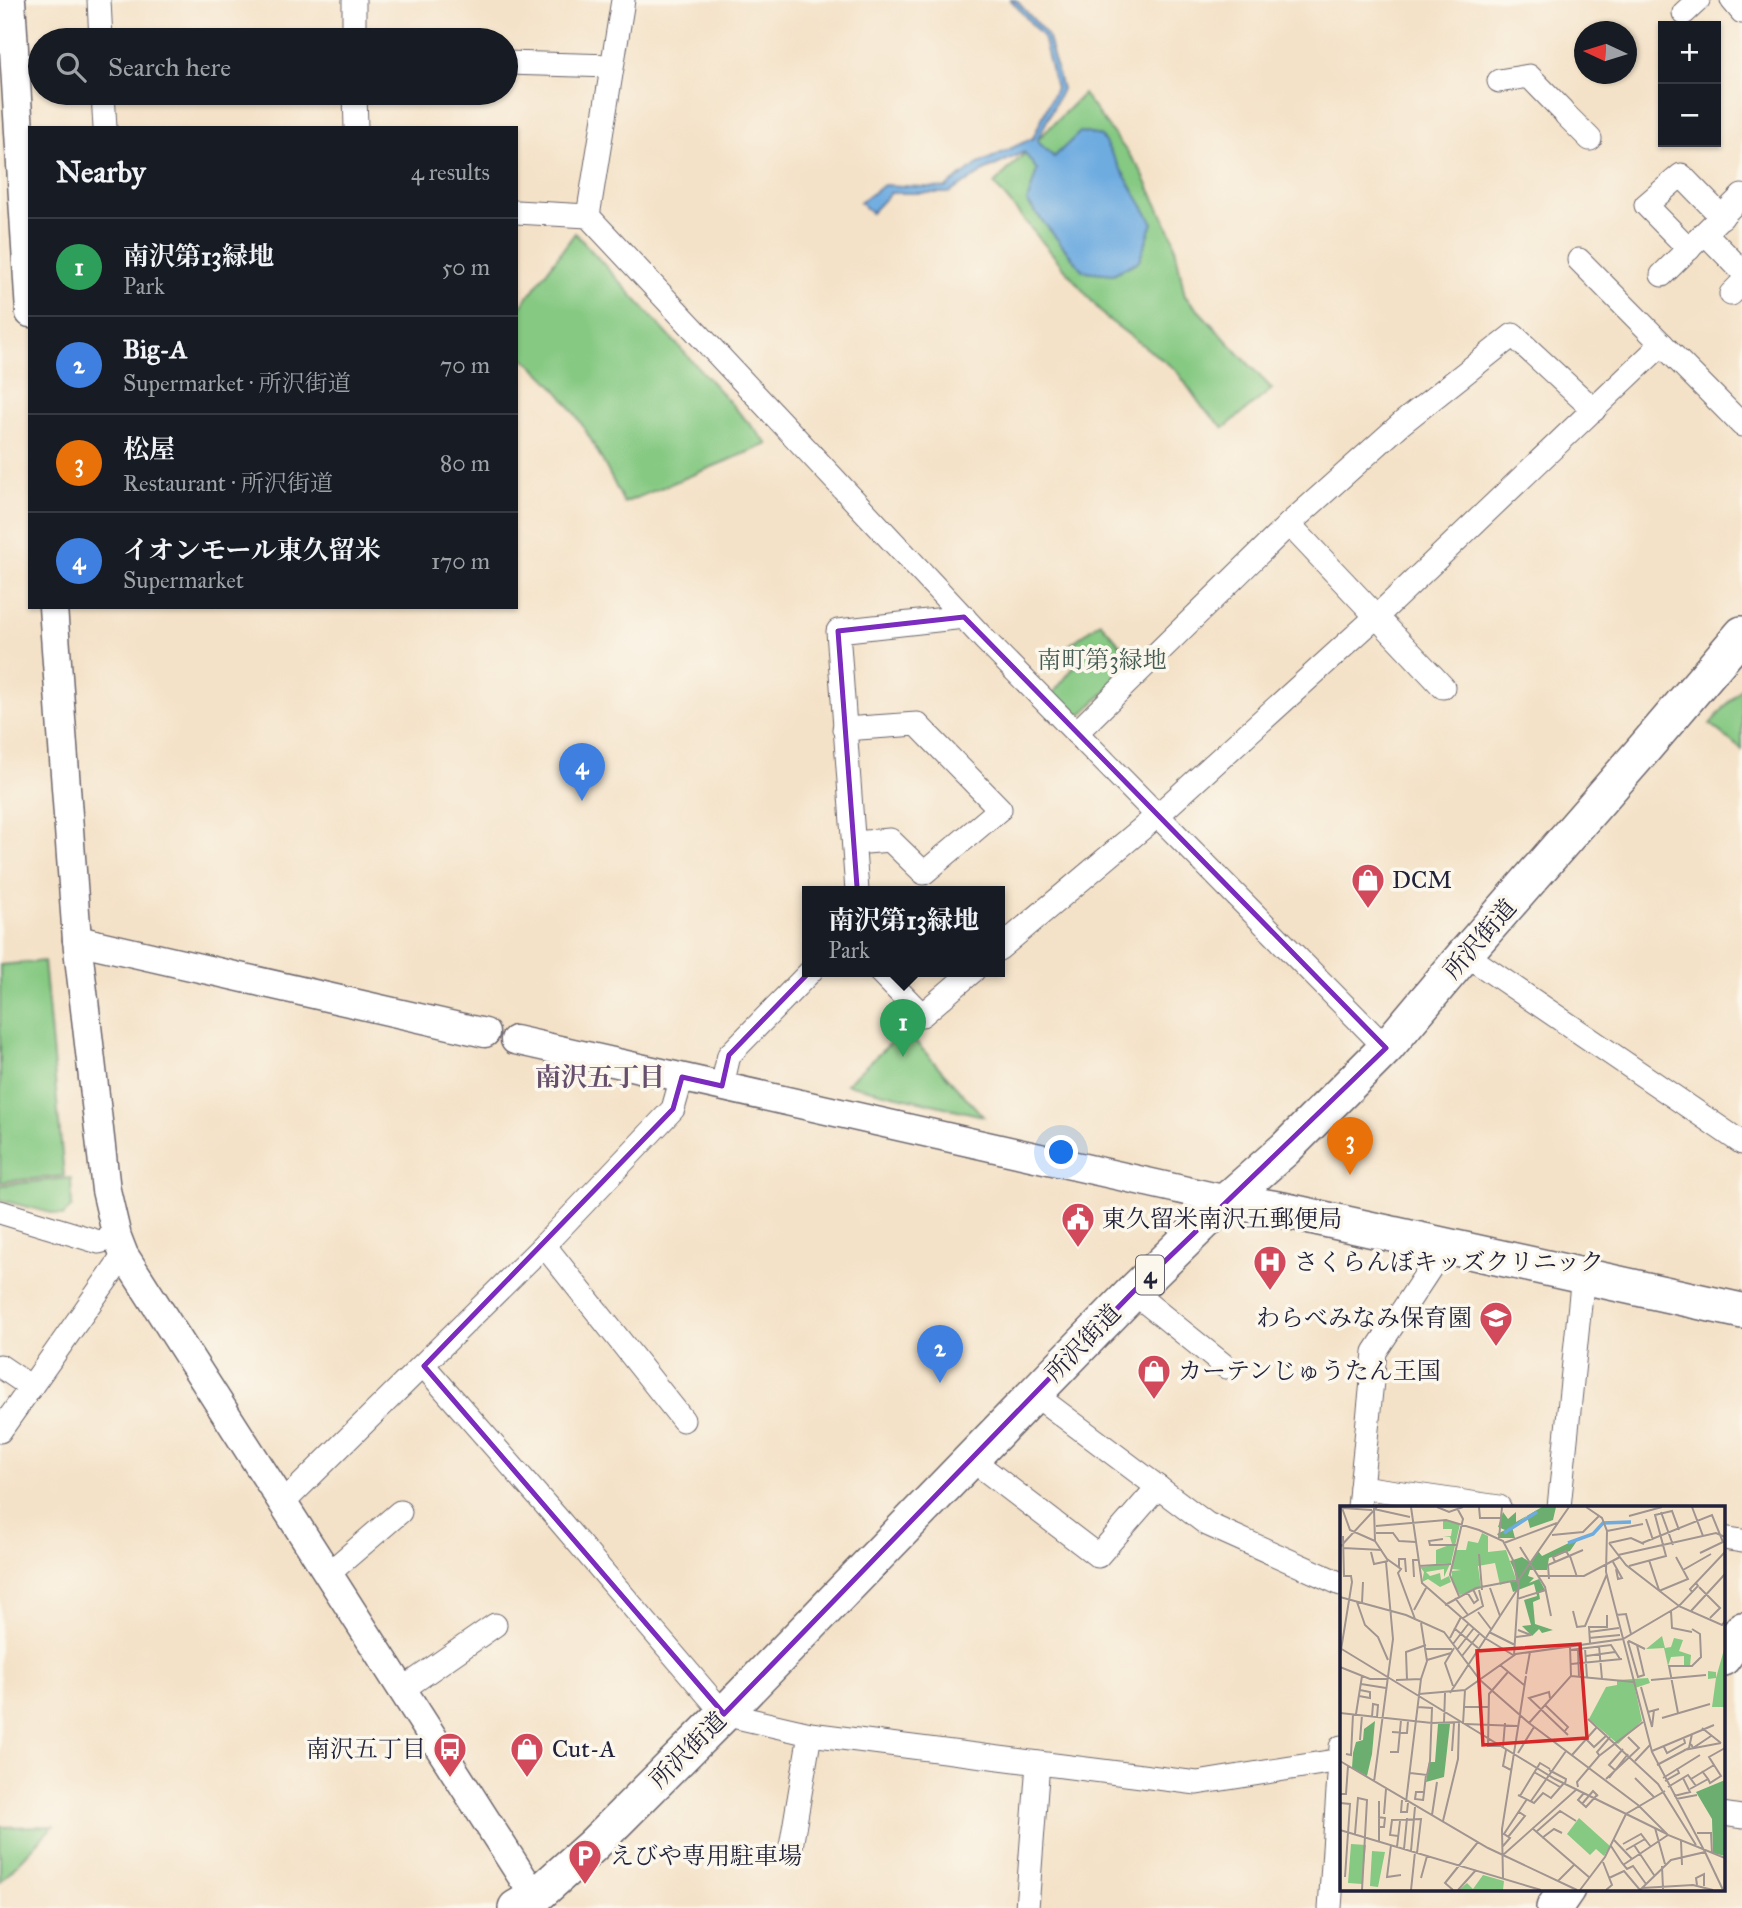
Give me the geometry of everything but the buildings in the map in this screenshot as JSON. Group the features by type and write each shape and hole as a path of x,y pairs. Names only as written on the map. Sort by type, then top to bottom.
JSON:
{"main road":[{"name":"所沢街道","path":"531,1904 724,1714 1133,1292 1386,1048 1742,634"},
{"path":"1227,1200 1434,1242 1742,1311"},
{"path":"1724,1657 1742,1630"},
{"path":"1554,1908 1566,1890"}],"street":[{"path":"11,0 28,262"},
{"path":"99,0 100,28"},
{"path":"354,0 354,28"},
{"path":"588,216 622,0"},
{"path":"1732,0 1742,12"},
{"path":"518,63 612,66"},
{"path":"1499,81 1529,76 1590,139"},
{"path":"104,105 105,126"},
{"path":"355,105 356,126"},
{"path":"1722,217 1681,175 1646,205 1742,271"},
{"path":"1662,275 1742,197"},
{"path":"518,212 588,216 964,617 1386,1048"},
{"path":"1579,260 1742,425"},
{"path":"1076,733 1289,524 1402,423 1513,334 1594,410"},
{"path":"1005,944 1158,815 1377,616 1662,344"},
{"path":"1289,524 1443,687"},
{"path":"53,609 77,940 106,1190 120,1246 282,1504 403,1689 531,1904"},
{"path":"857,886 838,631 964,617"},
{"path":"844,729 917,724 1000,809 924,873 890,840 854,843"},
{"path":"77,940 485,1033"},
{"path":"1465,954 1742,1143"},
{"path":"722,1086 729,1055 805,977"},
{"path":"885,977 922,1015 967,977"},
{"path":"515,1040 1227,1200"},
{"path":"282,1504 544,1245 673,1108 682,1077"},
{"path":"0,1212 120,1246"},
{"path":"1434,1242 1431,1267 1375,1352 1360,1497 1485,1506"},
{"path":"544,1245 682,1420"},
{"path":"0,1430 31,1387 120,1246"},
{"path":"1559,1506 1583,1275"},
{"path":"1133,1292 1226,1367"},
{"path":"0,1366 31,1387"},
{"path":"424,1366 724,1714 810,1734 1197,1783 1340,1760"},
{"path":"1034,1394 1207,1524 1340,1584"},
{"path":"971,1459 1098,1556 1158,1487"},
{"path":"328,1573 400,1512"},
{"path":"1724,1538 1742,1541"},
{"path":"403,1689 495,1625"},
{"path":"791,1847 810,1734"},
{"path":"1027,1908 1038,1763"},
{"path":"1330,1908 1340,1773"},
{"path":"1724,1814 1742,1816"}],"highlighted area":[{"path":"964,617 1386,1048 1133,1292 724,1714 424,1366 673,1109 682,1077 722,1086 729,1055 825,956 862,954 838,631"}],"green space":[{"path":"1083,94 1140,169 1173,237 1185,296 1272,389 1224,428 1203,408 1176,370 1105,317 994,184"},
{"path":"575,233 768,444 624,503 591,440 566,402 535,367 518,354 518,310"},
{"name":"南町第3緑地","path":"1100,622 1136,662 1075,721 1052,695 1077,663 1067,647"},
{"path":"1742,687 1742,750 1710,724"},
{"path":"44,961 64,1176 0,1182 0,965"},
{"path":"905,1030 983,1116 846,1084"},
{"path":"71,1178 72,1206 63,1216 0,1200 0,1185"},
{"path":"53,1826 0,1882 0,1827"}],"water":[{"path":"1011,0 1016,0 1047,35 1062,89 1037,141 1054,157 1080,132 1101,136 1153,223 1139,261 1113,274 1083,271 1027,202 1037,170 1024,152 986,170 949,193 890,193 871,213 860,202 884,185 945,188 978,164 1033,138 1056,88 1043,37"}],"place":[{"name":"イオンモール東久留米","path":"582,801"},
{"name":"DCM","path":"1368,910"},
{"name":"南沢第13緑地","path":"903,1057"},
{"name":"松屋","path":"1350,1175"},
{"name":"東久留米南沢五郵便局","path":"1078,1249"},
{"name":"さくらんぼキッズクリニック","path":"1270,1292"},
{"name":"わらべみなみ保育園","path":"1496,1348"},
{"name":"Big-A","path":"940,1383"},
{"name":"カーテンじゅうたん王国","path":"1154,1401"},
{"name":"南沢五丁目","path":"450,1779"},
{"name":"Cut-A","path":"527,1779"},
{"name":"えびや専用駐車場","path":"585,1886"}],"district":[{"name":"南沢五丁目","path":"600,1077"}]}
